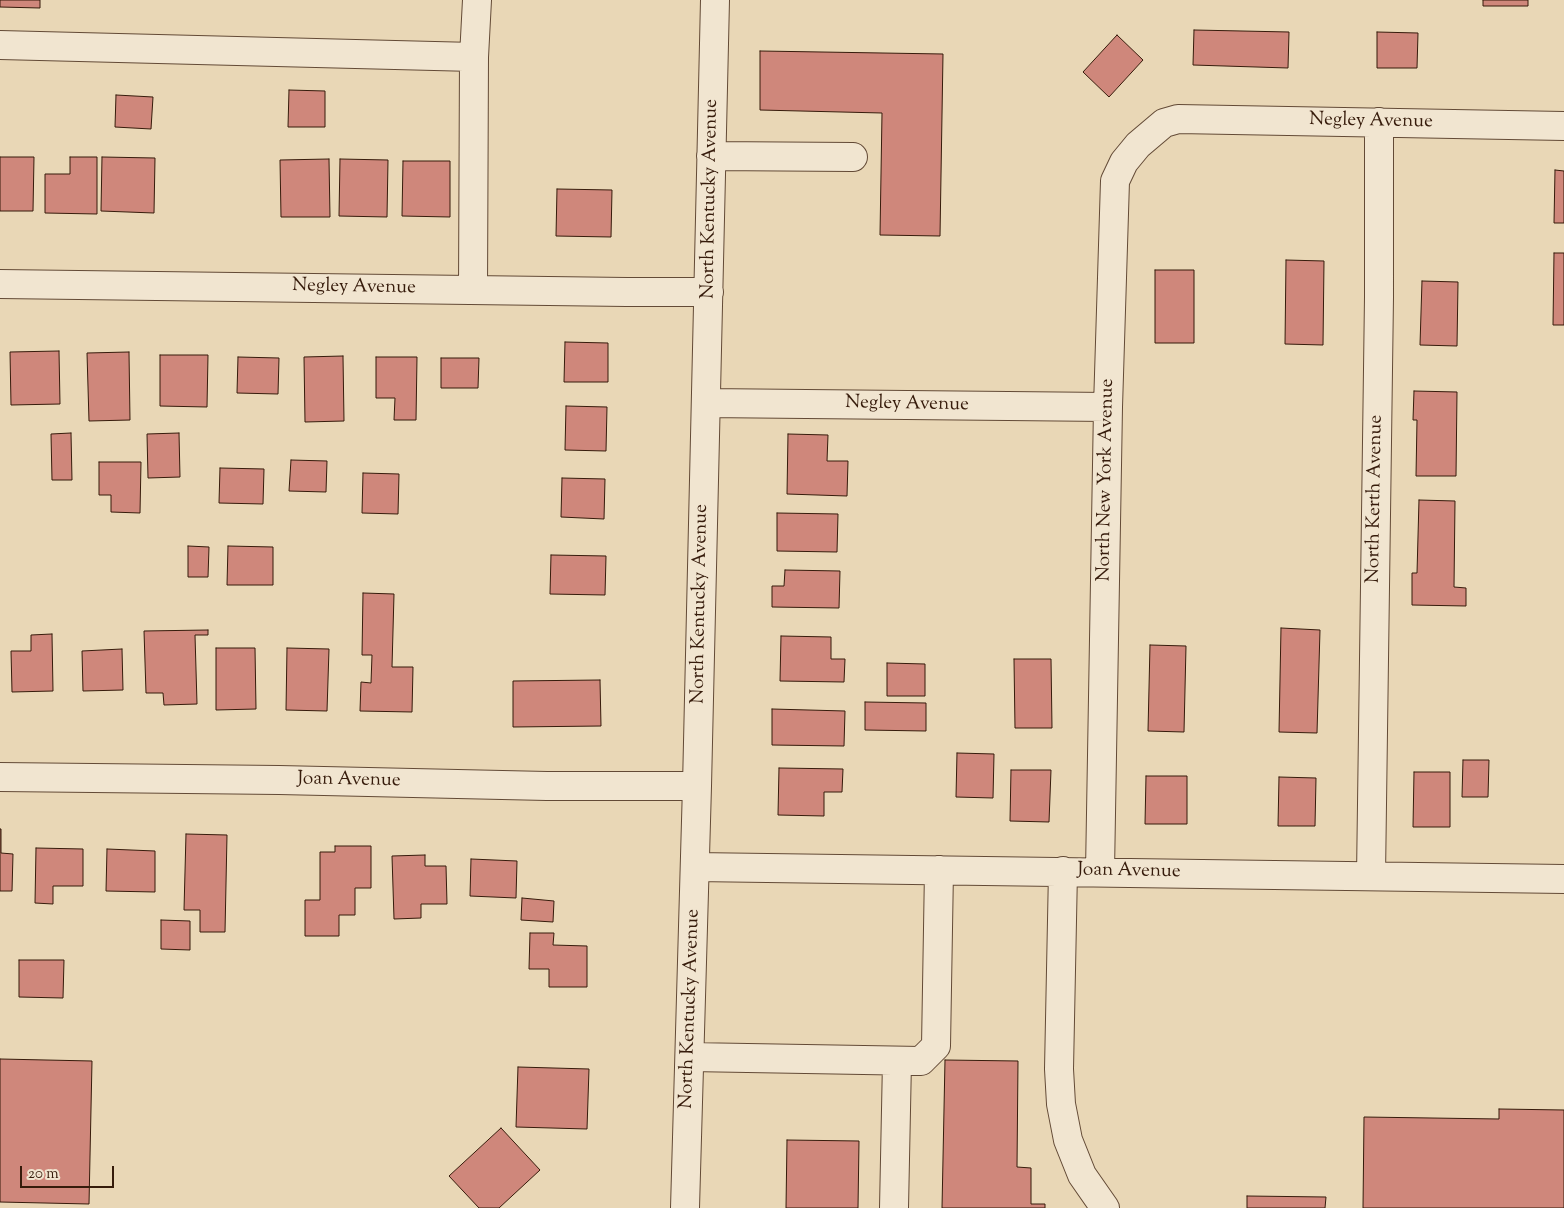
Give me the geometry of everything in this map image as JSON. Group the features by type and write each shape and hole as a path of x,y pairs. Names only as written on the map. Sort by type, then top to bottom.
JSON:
{"street":[{"path":"473,290 474,57 477,0"},
{"name":"North Kentucky Avenue","path":"685,1208 695,867 715,0"},
{"path":"0,45 474,57"},
{"name":"Negley Avenue","path":"1178,119 1564,126"},
{"name":"North New York Avenue","path":"1100,871 1114,181 1124,162 1138,145 1164,123 1178,119"},
{"name":"North Kerth Avenue","path":"1371,876 1379,297 1379,122"},
{"path":"712,156 853,157"},
{"name":"Negley Avenue","path":"0,284 708,292"},
{"name":"Negley Avenue","path":"706,403 1108,407"},
{"name":"Joan Avenue","path":"0,777 279,780 547,786 697,786"},
{"name":"Joan Avenue","path":"695,867 1100,871 1564,879"},
{"path":"690,1057 921,1062 936,1046 938,870"},
{"path":"1063,871 1059,1069 1061,1104 1068,1140 1082,1175 1105,1208"},
{"path":"894,1208 897,1061"}],"building":[{"path":"0,0 40,0 40,8 0,7"},
{"path":"1483,0 1528,0 1528,6 1483,6"},
{"path":"1194,30 1289,32 1288,68 1193,65"},
{"path":"1377,32 1418,33 1417,68 1377,68"},
{"path":"1117,35 1143,60 1109,97 1083,72"},
{"path":"760,51 943,54 940,236 880,235 882,113 760,110"},
{"path":"289,90 325,91 325,127 288,127"},
{"path":"116,95 153,97 151,129 115,127"},
{"path":"0,157 34,157 33,211 0,211"},
{"path":"70,157 97,157 97,214 45,213 45,174 70,174"},
{"path":"102,157 155,158 154,213 101,211"},
{"path":"329,159 330,217 281,217 280,160"},
{"path":"340,159 388,160 387,217 339,216"},
{"path":"403,161 450,161 450,217 402,216"},
{"path":"1555,170 1564,171 1564,223 1554,223"},
{"path":"557,189 612,190 611,237 556,236"},
{"path":"1554,253 1564,253 1564,325 1553,325"},
{"path":"1286,260 1324,261 1323,345 1285,344"},
{"path":"1155,270 1194,270 1194,343 1155,343"},
{"path":"1422,281 1458,282 1457,346 1420,345"},
{"path":"565,342 608,343 608,382 564,382"},
{"path":"59,351 60,404 11,405 10,352"},
{"path":"129,352 130,420 89,421 87,353"},
{"path":"160,355 208,355 207,407 160,406"},
{"path":"343,356 344,421 305,422 304,357"},
{"path":"238,357 279,358 278,394 237,393"},
{"path":"376,357 417,357 416,420 394,420 395,398 376,398"},
{"path":"441,358 479,358 478,388 441,388"},
{"path":"1414,391 1457,392 1456,476 1416,476 1417,420 1413,420"},
{"path":"566,406 607,407 606,451 565,450"},
{"path":"71,433 72,480 52,480 51,434"},
{"path":"179,433 180,477 148,478 147,434"},
{"path":"788,434 828,435 827,461 848,461 847,496 787,494"},
{"path":"291,460 327,461 326,492 289,491"},
{"path":"99,462 141,462 140,513 111,512 111,495 99,495"},
{"path":"220,468 264,469 263,504 219,503"},
{"path":"363,473 399,474 398,514 362,513"},
{"path":"562,478 605,479 604,519 561,517"},
{"path":"1419,500 1455,501 1454,587 1466,588 1466,606 1412,605 1412,573 1417,573"},
{"path":"777,513 838,514 837,552 777,551"},
{"path":"188,546 209,547 208,577 188,577"},
{"path":"228,546 273,547 273,585 227,585"},
{"path":"551,555 606,556 605,595 550,594"},
{"path":"785,570 840,571 839,608 772,607 772,586 784,586"},
{"path":"363,593 394,594 392,667 413,667 412,712 360,711 361,682 371,683 372,655 362,655"},
{"path":"1281,628 1320,630 1317,733 1279,732"},
{"path":"208,630 208,635 195,635 197,704 164,705 163,693 146,693 144,631"},
{"path":"52,634 53,691 12,692 11,651 31,651 31,635"},
{"path":"781,636 831,637 831,659 845,659 844,682 780,681"},
{"path":"1150,645 1186,646 1184,732 1148,731"},
{"path":"216,648 255,648 256,709 216,710"},
{"path":"287,648 329,649 327,711 286,710"},
{"path":"122,649 123,690 83,691 82,651"},
{"path":"1014,659 1051,659 1052,728 1015,728"},
{"path":"887,663 925,664 925,696 887,696"},
{"path":"600,680 601,726 513,727 513,681"},
{"path":"865,702 926,703 926,731 865,730"},
{"path":"772,709 845,711 844,746 772,745"},
{"path":"957,753 994,754 993,798 956,797"},
{"path":"1463,760 1489,760 1488,797 1462,797"},
{"path":"779,768 843,769 842,792 824,792 824,816 778,815"},
{"path":"1011,770 1051,770 1049,822 1010,821"},
{"path":"1414,772 1450,772 1450,827 1413,827"},
{"path":"1146,776 1187,776 1187,824 1145,824"},
{"path":"1279,777 1316,778 1315,826 1278,826"},
{"path":"0,829 1,853 13,854 12,891 0,891"},
{"path":"186,834 227,835 225,932 200,932 200,910 184,910"},
{"path":"335,846 371,846 371,888 355,888 355,915 339,915 339,936 305,936 305,900 320,900 320,852 335,852"},
{"path":"36,848 83,849 83,886 53,886 53,904 35,903"},
{"path":"107,849 155,851 155,892 106,891"},
{"path":"425,855 425,866 446,866 447,904 421,904 421,918 394,919 392,856"},
{"path":"471,859 517,861 516,898 470,896"},
{"path":"522,898 554,901 553,922 521,920"},
{"path":"161,920 190,921 190,950 161,949"},
{"path":"530,933 554,933 553,945 587,946 587,987 549,987 549,969 529,969"},
{"path":"19,960 64,960 63,998 19,997"},
{"path":"0,1059 92,1061 89,1204 0,1202"},
{"path":"945,1060 1018,1061 1017,1167 1031,1168 1031,1204 1045,1204 1045,1208 942,1208"},
{"path":"518,1067 589,1069 587,1129 516,1127"},
{"path":"1499,1109 1564,1110 1564,1208 1363,1208 1364,1117 1499,1119"},
{"path":"501,1128 540,1170 499,1208 479,1208 449,1176"},
{"path":"787,1140 859,1141 858,1208 786,1208"},
{"path":"1247,1196 1326,1197 1325,1208 1247,1208"}]}
